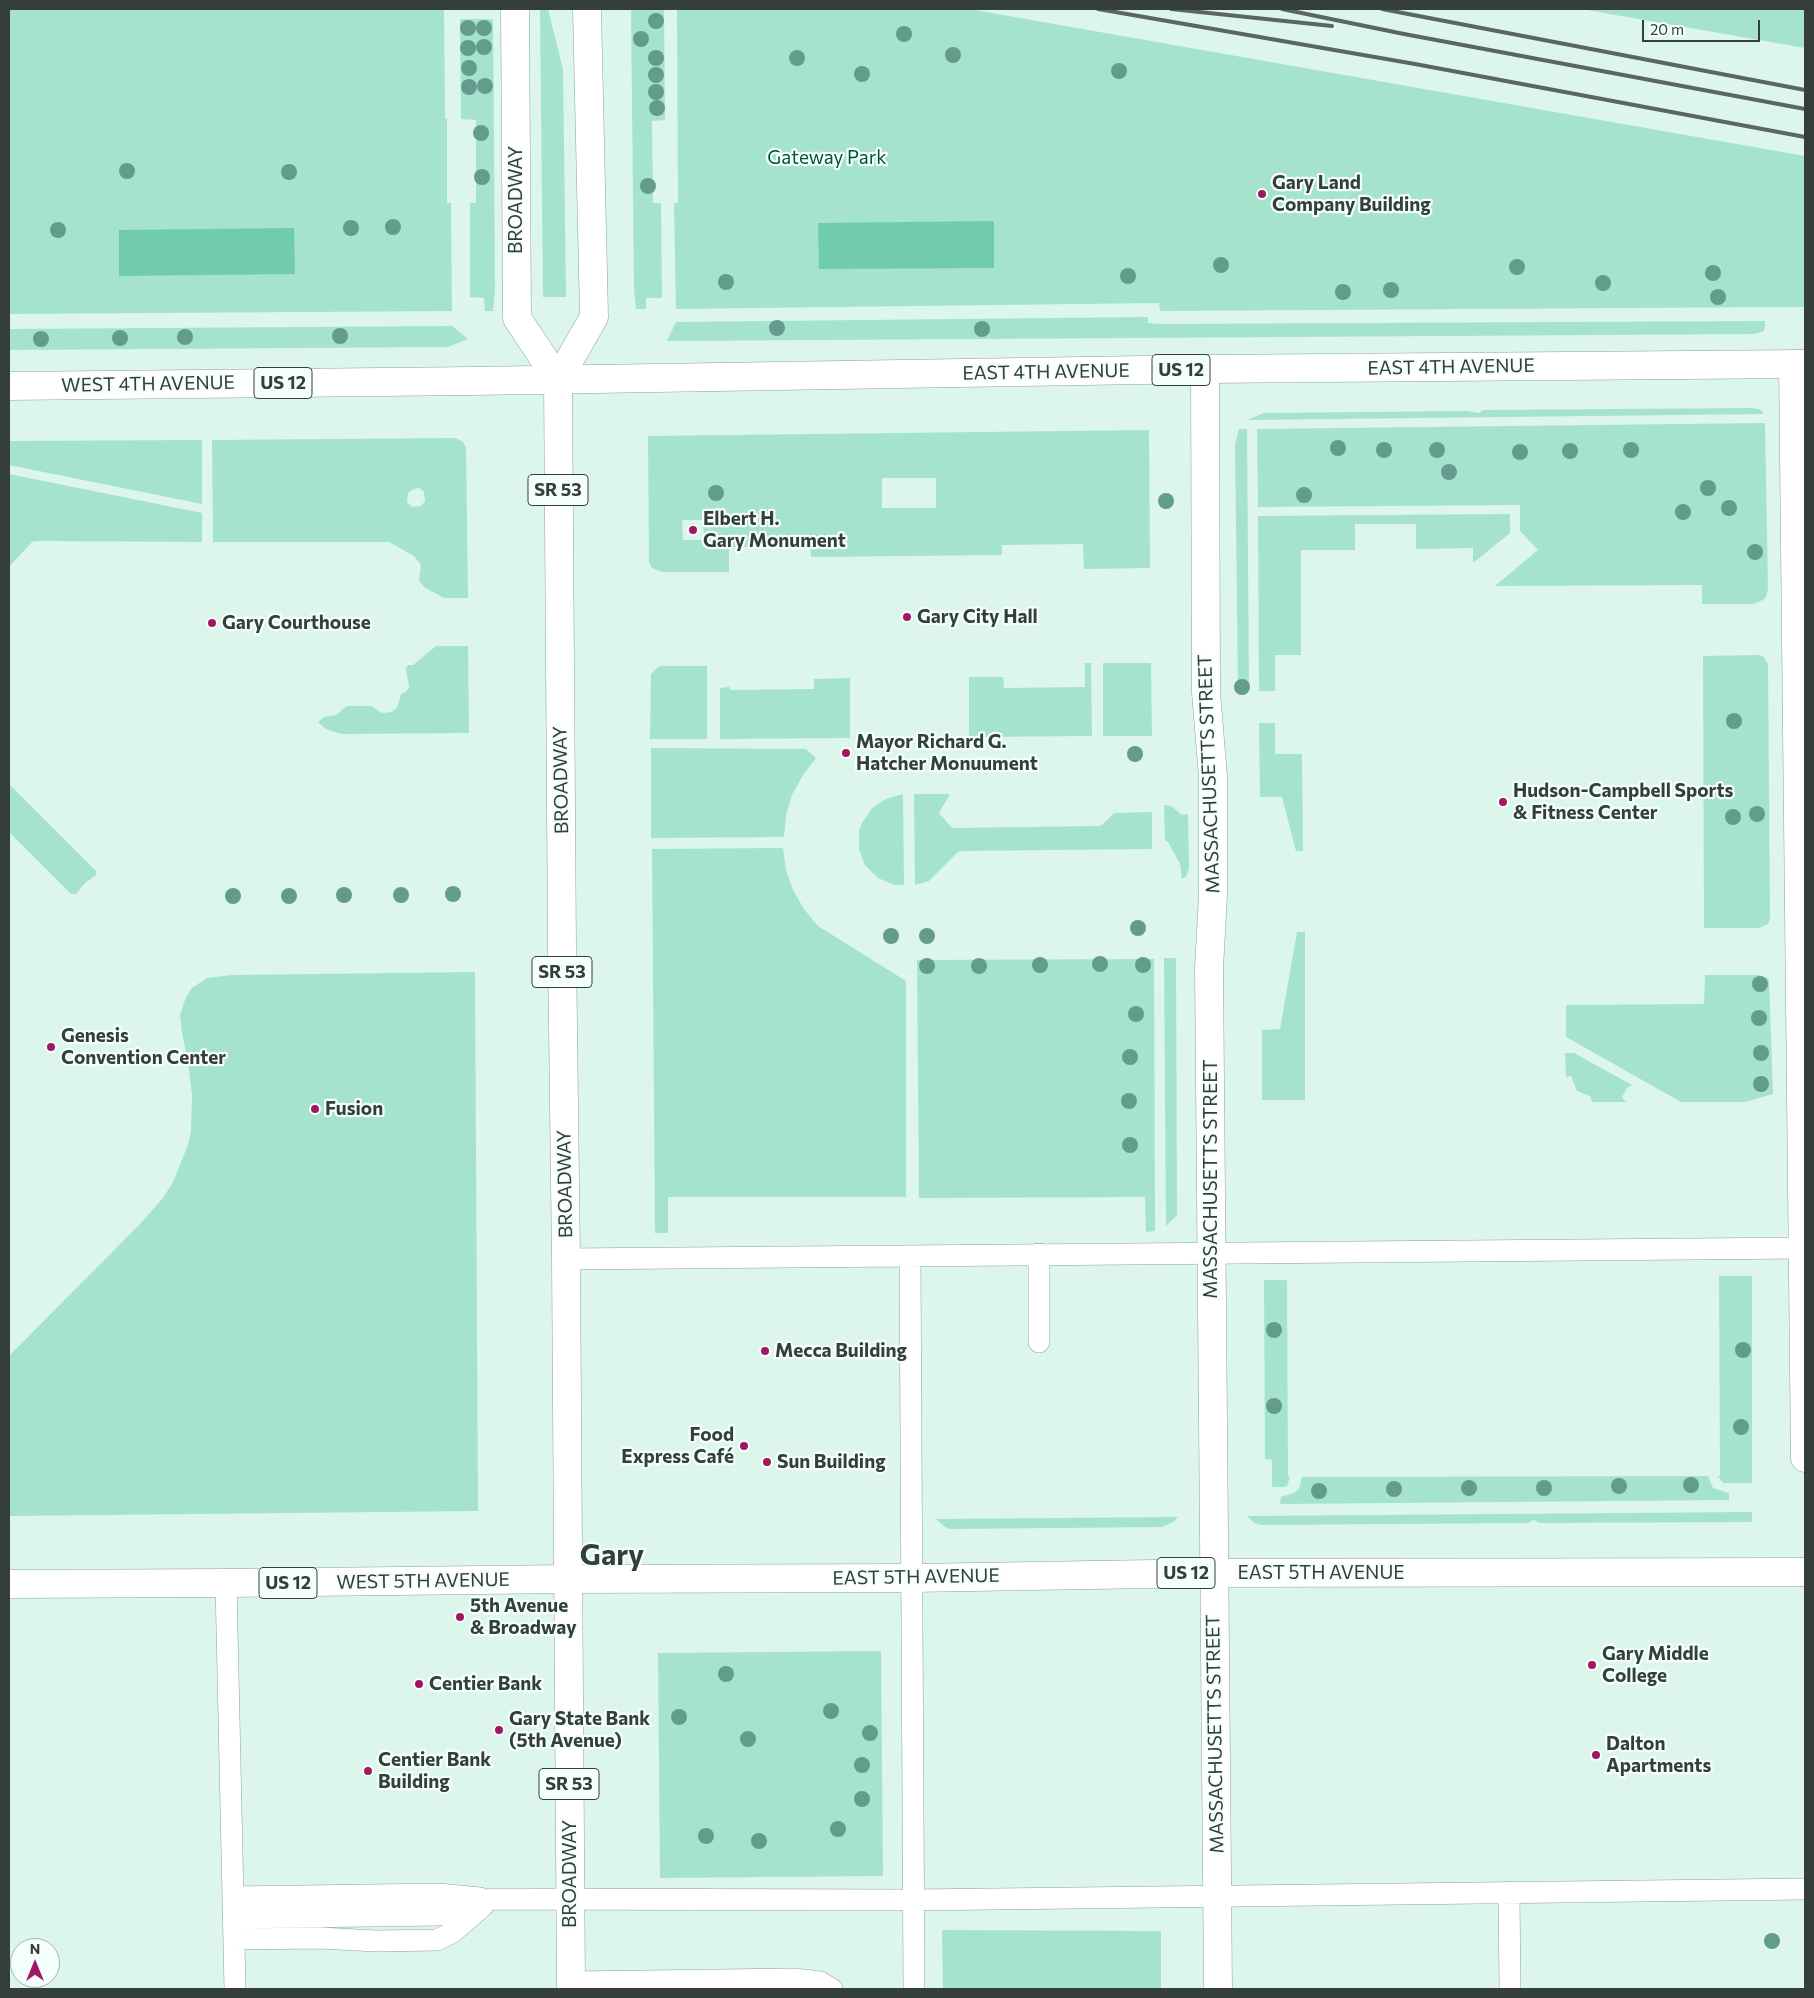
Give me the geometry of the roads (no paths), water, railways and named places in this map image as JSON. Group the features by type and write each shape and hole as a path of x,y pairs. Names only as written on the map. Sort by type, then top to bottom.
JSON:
{"main road":[{"name":"BROADWAY","path":"515,9 517,318 558,380 571,1986"},
{"path":"558,380 594,317 587,9"},
{"path":"1799,364 1805,1458"},
{"name":"EAST 4TH AVENUE","path":"558,380 1205,369 1799,364"},
{"name":"MASSACHUSETTS STREET","path":"1205,369 1206,692 1212,778 1213,876 1209,968 1218,1989"},
{"name":"WEST 4TH AVENUE","path":"9,386 558,380"},
{"name":"EAST 5TH AVENUE","path":"567,1579 912,1578 1214,1573 1805,1572"},
{"name":"WEST 5TH AVENUE","path":"9,1584 567,1579"}],"lane":[{"path":"566,1259 1804,1248"},
{"path":"1040,1254 1040,1342"},
{"path":"910,1256 914,1989"},
{"path":"226,1583 235,1989"},
{"path":"233,1907 438,1894 491,1899 914,1900 1805,1889"},
{"path":"1509,1892 1510,1989"},
{"path":"234,1939 436,1940 453,1932 491,1899"},
{"path":"571,1986 794,1978 820,1982 832,1989"}],"railway":[{"path":"1098,9 1415,64 1805,137"},
{"path":"1171,9 1332,26"},
{"path":"1282,9 1404,34 1805,109"},
{"path":"1382,9 1805,90"}],"place":[{"name":"Gary Land Company Building","path":"1262,194"},
{"name":"Elbert H. Gary Monument","path":"693,530"},
{"name":"Gary City Hall","path":"907,617"},
{"name":"Gary Courthouse","path":"212,623"},
{"name":"Mayor Richard G. Hatcher Monuument","path":"846,753"},
{"name":"Hudson-Campbell Sports & Fitness Center","path":"1503,802"},
{"name":"Genesis Convention Center","path":"51,1047"},
{"name":"Fusion","path":"315,1109"},
{"name":"Mecca Building","path":"765,1351"},
{"name":"Food Express Café","path":"744,1446"},
{"name":"Sun Building","path":"767,1462"},
{"name":"5th Avenue & Broadway","path":"460,1617"},
{"name":"Gary Middle College","path":"1592,1665"},
{"name":"Centier Bank","path":"419,1684"},
{"name":"Gary State Bank (5th Avenue)","path":"499,1730"},
{"name":"Dalton Apartments","path":"1596,1755"},
{"name":"Centier Bank Building","path":"368,1771"}],"district":[{"name":"Gary","path":"612,1555"}],"park label":[{"name":"Gateway Park","path":"827,158"}]}
